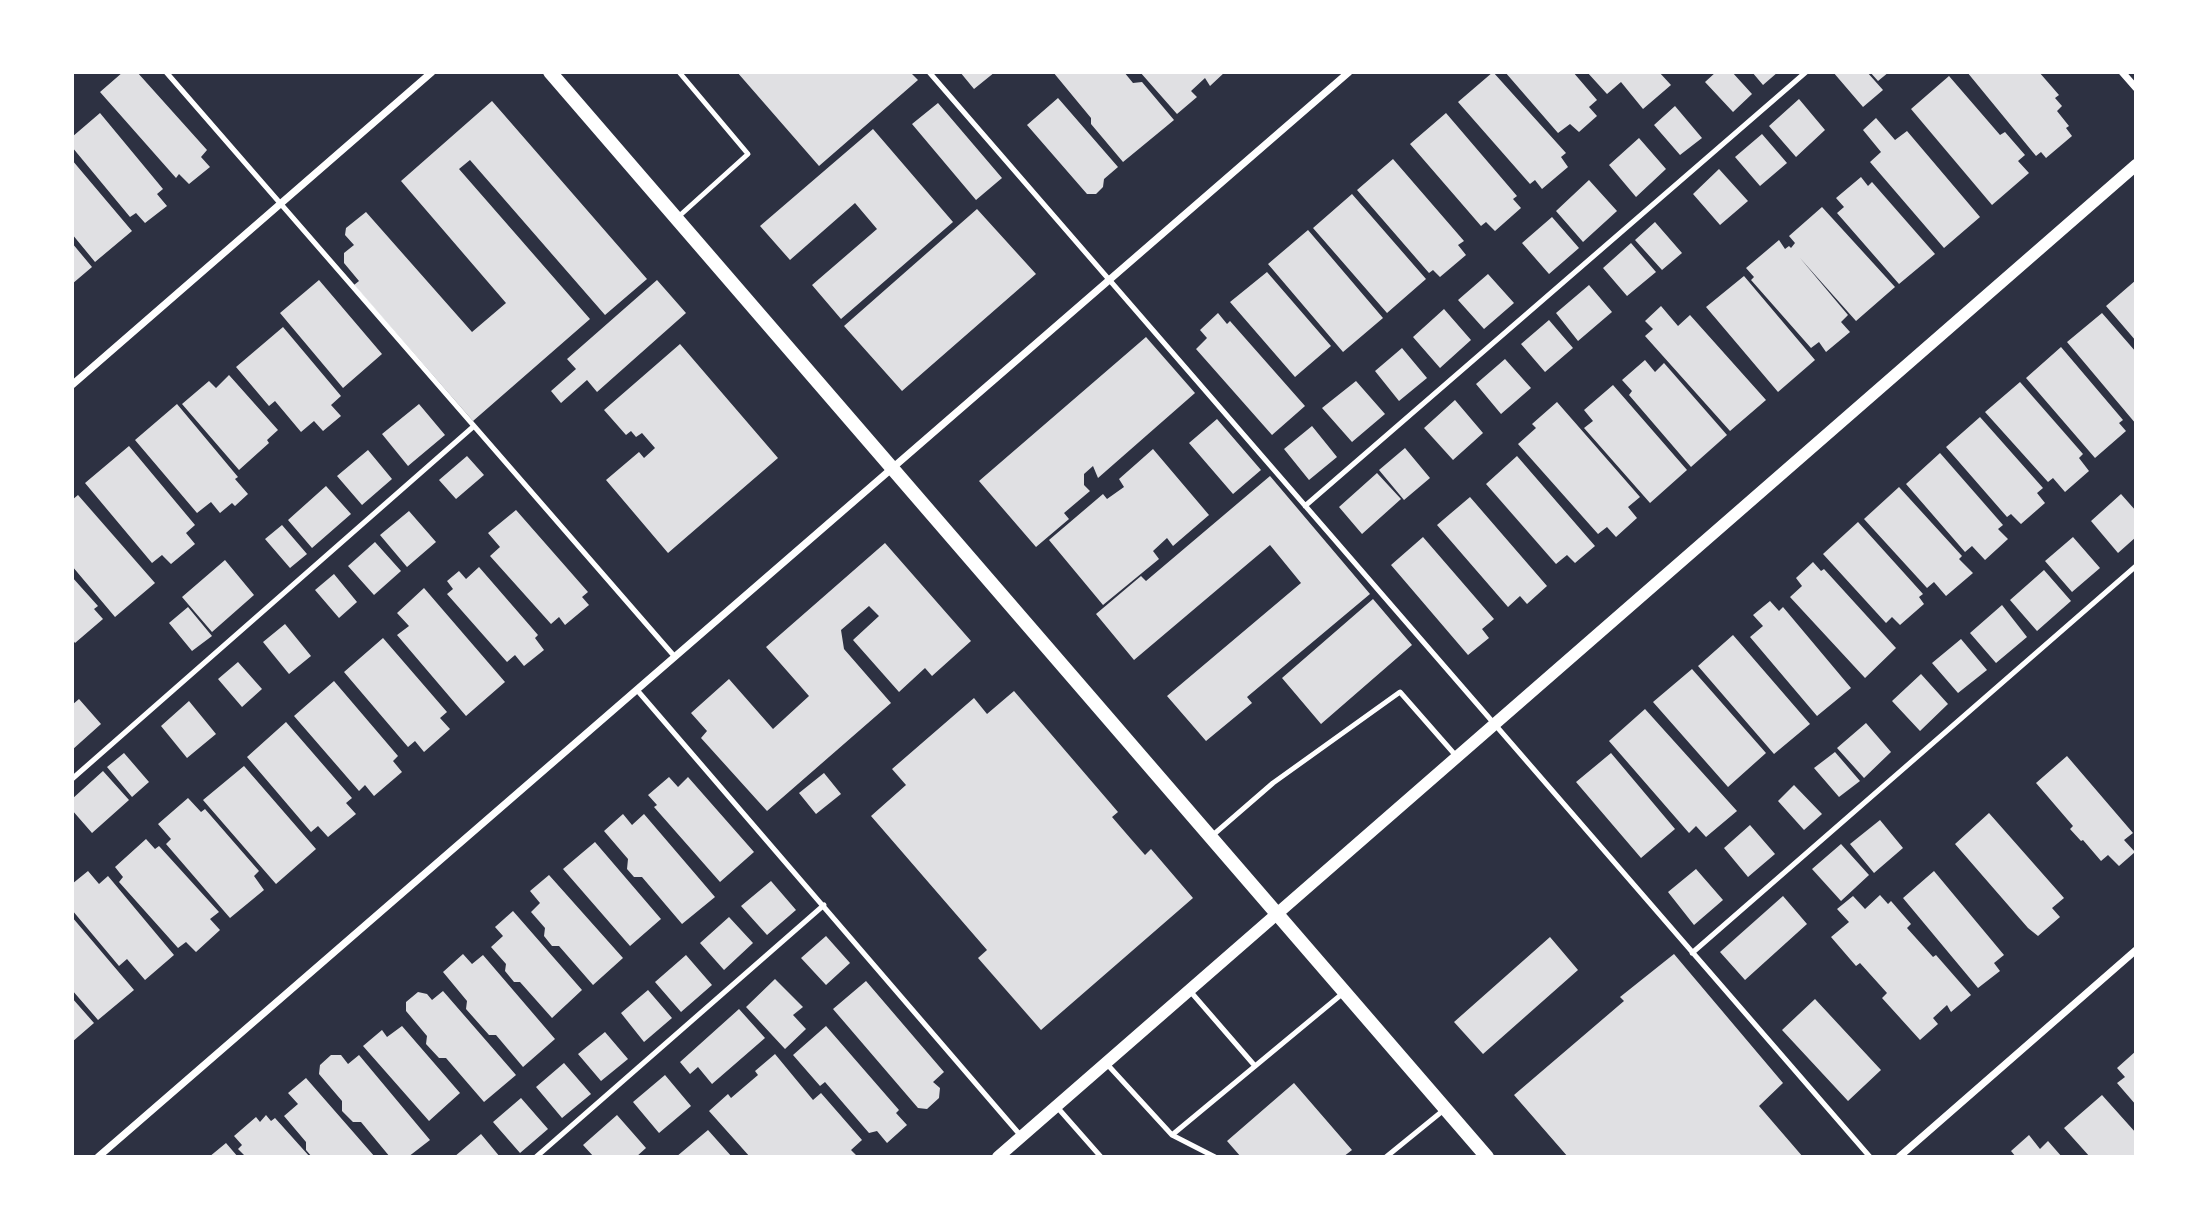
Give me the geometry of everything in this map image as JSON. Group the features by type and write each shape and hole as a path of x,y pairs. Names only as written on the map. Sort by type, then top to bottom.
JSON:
{"main road":[{"path":"550,72 1487,1157"}],"street":[{"path":"72,385 432,72"},
{"path":"98,1157 1349,72"},
{"path":"2122,72 2136,88"},
{"path":"998,1157 2136,165"},
{"path":"1899,1157 2136,950"}],"lane":[{"path":"166,72 675,657"},
{"path":"677,218 748,154 679,72"},
{"path":"929,72 1870,1157"},
{"path":"1305,506 1805,72"},
{"path":"72,779 474,426"},
{"path":"1692,953 2136,566"},
{"path":"637,690 1022,1137"},
{"path":"1211,838 1273,783 1400,692 1457,758"},
{"path":"536,1157 824,905"},
{"path":"1190,991 1255,1066"},
{"path":"1172,1135 1345,992"},
{"path":"1106,1063 1172,1135 1215,1157"},
{"path":"1056,1106 1101,1157"},
{"path":"1386,1157 1445,1109"}],"building":[{"path":"123,72 137,72 207,150 201,157 210,167 189,184 179,174 176,178 100,92"},
{"path":"737,72 910,72 918,80 819,166"},
{"path":"960,72 995,72 974,89"},
{"path":"1053,72 1124,72 1133,83 1142,82 1174,120 1123,162"},
{"path":"1140,72 1225,72 1210,86 1205,78 1191,91 1197,97 1177,114"},
{"path":"1493,72 1566,153 1561,157 1568,167 1542,189 1535,180 1530,184 1458,102"},
{"path":"1505,72 1573,72 1597,100 1589,107 1597,116 1579,132 1570,124 1558,133"},
{"path":"1587,72 1659,72 1671,85 1643,109 1621,82 1607,94"},
{"path":"1716,72 1732,72 1752,94 1733,112 1705,82"},
{"path":"1752,72 1778,72 1763,85"},
{"path":"1833,72 1867,72 1883,90 1863,107"},
{"path":"1870,72 1889,72 1878,81"},
{"path":"1967,72 2039,72 2059,95 2055,98 2062,106 2057,111 2069,126 2066,128 2072,136 2046,158 2041,152 2036,156"},
{"path":"1949,76 2000,135 2005,132 2025,155 2018,161 2029,173 1992,205 1911,109"},
{"path":"1058,98 1118,167 1104,179 1103,187 1096,194 1087,194 1027,125"},
{"path":"1799,99 1825,130 1796,157 1769,126"},
{"path":"492,101 647,279 605,315 470,160 459,169 590,319 473,421 354,285 359,281 344,263 344,253 354,245 345,235 346,228 366,212 472,332 506,303 401,181"},
{"path":"938,103 1002,178 976,200 912,124"},
{"path":"1675,106 1702,138 1680,155 1654,125"},
{"path":"100,113 163,189 157,194 167,206 145,223 136,213 130,217 72,147 72,137"},
{"path":"1446,113 1517,196 1513,199 1521,208 1495,231 1486,222 1481,226 1410,144"},
{"path":"1876,118 1895,140 1907,131 1980,217 1944,248 1870,162 1881,152 1863,130"},
{"path":"873,129 953,222 841,319 812,285 877,229 855,203 790,260 760,226"},
{"path":"1762,134 1787,163 1760,186 1735,157"},
{"path":"1639,138 1666,169 1636,197 1609,165"},
{"path":"1393,159 1464,241 1458,245 1466,255 1440,277 1433,270 1429,273 1357,190"},
{"path":"72,160 132,231 95,262 72,234"},
{"path":"1719,169 1748,201 1720,225 1693,194"},
{"path":"1861,177 1868,186 1872,182 1935,254 1899,284 1837,213 1844,207 1836,198"},
{"path":"1589,180 1617,211 1583,242 1556,211"},
{"path":"1352,194 1426,279 1387,313 1313,228"},
{"path":"1822,207 1895,287 1856,321 1800,258 1848,315 1841,322 1850,332 1826,352 1819,342 1811,348 1751,280 1754,277 1746,268 1779,240 1785,249 1789,246 1791,248 1795,243 1789,236"},
{"path":"977,209 1036,274 902,391 844,326"},
{"path":"1552,217 1579,248 1549,274 1522,243"},
{"path":"1655,222 1682,253 1662,270 1635,240"},
{"path":"1308,230 1383,318 1343,352 1268,264"},
{"path":"72,243 92,267 72,284"},
{"path":"1631,243 1656,272 1627,296 1603,268"},
{"path":"1267,272 1331,346 1295,377 1230,302"},
{"path":"1488,274 1514,303 1484,329 1458,300"},
{"path":"1744,276 1815,360 1778,392 1706,307"},
{"path":"319,280 382,354 343,388 280,313"},
{"path":"657,280 686,313 597,392 587,380 561,403 551,391 576,369 567,359"},
{"path":"2136,280 2136,341 2106,306"},
{"path":"1589,285 1612,312 1578,341 1556,313"},
{"path":"1661,306 1678,326 1690,315 1766,400 1730,431 1645,336 1653,329 1645,321"},
{"path":"1444,309 1471,340 1440,368 1413,337"},
{"path":"1218,313 1227,324 1230,321 1305,406 1272,435 1196,349 1207,338 1200,330"},
{"path":"2102,313 2136,352 2136,424 2067,342"},
{"path":"1549,320 1573,348 1545,372 1521,344"},
{"path":"283,327 341,396 331,405 341,416 323,431 314,421 301,432 275,401 269,406 236,367"},
{"path":"1146,337 1195,393 1098,478 1093,466 1084,474 1084,485 1090,491 1064,513 1069,519 1036,547 979,481"},
{"path":"680,344 778,458 668,553 606,480 639,452 644,458 655,448 642,433 636,437 631,431 626,435 604,410"},
{"path":"2061,347 2123,420 2119,423 2126,431 2095,458 2026,378"},
{"path":"1402,348 1427,378 1399,401 1375,371"},
{"path":"1505,359 1531,388 1501,414 1476,384"},
{"path":"1645,360 1655,372 1664,363 1727,435 1691,467 1629,395 1632,391 1622,380"},
{"path":"229,375 278,430 267,440 269,443 239,470 182,404 209,381 216,388"},
{"path":"1356,381 1385,414 1352,442 1322,408"},
{"path":"2020,382 2083,454 2079,458 2089,471 2065,492 2053,478 2048,482 1985,412"},
{"path":"1613,385 1687,470 1650,503 1584,428 1593,421 1584,410"},
{"path":"1455,400 1483,433 1453,460 1424,428"},
{"path":"1557,402 1640,497 1628,507 1637,518 1616,537 1607,527 1598,534 1518,444 1536,428 1532,424"},
{"path":"177,404 238,477 235,479 248,494 235,506 232,503 220,513 211,502 197,513 135,440"},
{"path":"419,404 445,435 408,466 382,434"},
{"path":"1980,417 2043,488 2037,493 2045,503 2021,524 2011,514 2007,517 1946,447"},
{"path":"1217,419 1261,470 1233,494 1189,443"},
{"path":"1312,426 1337,457 1309,480 1284,449"},
{"path":"129,446 195,525 186,533 195,544 171,564 162,555 152,563 85,483"},
{"path":"1405,448 1430,478 1404,500 1379,470"},
{"path":"1153,449 1209,515 1173,546 1167,538 1153,551 1159,559 1103,605 1049,540 1103,494 1107,499 1124,487 1119,479"},
{"path":"368,450 392,479 362,505 337,476"},
{"path":"1940,453 2003,525 1998,529 2008,539 1985,560 1972,546 1965,552 1906,484"},
{"path":"467,456 484,475 456,499 439,480"},
{"path":"1517,456 1595,546 1575,563 1567,555 1556,564 1486,484"},
{"path":"1377,473 1401,499 1362,534 1339,507"},
{"path":"1270,476 1370,594 1247,697 1252,703 1206,741 1167,696 1301,583 1270,545 1134,660 1096,614 1141,576 1146,581"},
{"path":"326,486 351,514 312,548 288,520"},
{"path":"1899,487 1962,556 1959,559 1973,573 1946,596 1934,582 1927,588 1864,519"},
{"path":"2121,494 2136,511 2136,537 2118,553 2091,521"},
{"path":"78,495 155,583 115,617 72,566 72,500"},
{"path":"1470,497 1547,586 1527,604 1520,596 1508,607 1437,525"},
{"path":"516,510 588,592 582,597 589,605 565,625 559,617 551,624 490,556 500,547 488,533"},
{"path":"409,511 436,542 407,567 380,535"},
{"path":"1858,522 1923,594 1919,597 1924,604 1900,625 1892,617 1886,623 1823,554"},
{"path":"282,525 307,554 290,568 265,539"},
{"path":"1423,537 1494,619 1482,629 1489,638 1468,655 1391,565"},
{"path":"2073,537 2100,568 2072,592 2045,561"},
{"path":"375,542 401,571 374,595 348,566"},
{"path":"885,543 971,641 932,676 925,668 899,692 853,640 879,616 869,606 841,630 844,649 891,703 767,811 701,738 707,731 691,713 729,679 773,729 809,696 766,647"},
{"path":"225,560 254,595 212,632 182,597"},
{"path":"1813,562 1821,571 1824,569 1896,648 1865,678 1790,597 1802,586 1796,578"},
{"path":"479,567 538,635 535,638 544,650 524,666 515,655 507,662 447,594 453,589 447,581 459,571 466,579"},
{"path":"2044,570 2071,601 2037,631 2010,600"},
{"path":"334,574 357,602 339,618 315,590"},
{"path":"72,577 98,606 94,609 103,619 75,643 72,639"},
{"path":"424,588 505,682 466,716 397,635 409,626 397,613"},
{"path":"1373,599 1412,645 1321,724 1282,678"},
{"path":"1770,601 1779,611 1783,607 1851,688 1817,716 1750,637 1763,626 1753,615"},
{"path":"2002,605 2027,637 1996,663 1970,633"},
{"path":"188,607 212,636 192,651 169,623"},
{"path":"285,624 311,656 289,674 263,642"},
{"path":"1733,635 1810,724 1774,754 1698,666"},
{"path":"383,638 447,712 440,718 450,729 424,752 415,741 408,747 344,672"},
{"path":"1961,639 1987,670 1958,693 1932,663"},
{"path":"238,662 262,689 242,707 218,679"},
{"path":"1692,669 1766,753 1728,787 1653,702"},
{"path":"1921,674 1948,704 1920,731 1892,701"},
{"path":"334,681 398,756 393,761 402,772 374,796 365,785 359,791 294,716"},
{"path":"1014,691 1118,812 1112,817 1131,839 1145,855 1151,849 1193,898 1041,1030 978,958 987,950 871,816 906,785 892,769 974,698 987,714"},
{"path":"79,699 101,724 72,750 72,705"},
{"path":"189,701 216,734 187,758 161,726"},
{"path":"1645,709 1737,811 1706,837 1696,826 1689,833 1609,741"},
{"path":"286,722 352,798 346,803 356,814 328,837 318,826 311,832 247,757"},
{"path":"1866,723 1891,752 1864,778 1837,748"},
{"path":"1835,752 1860,781 1839,797 1814,768"},
{"path":"124,753 149,782 132,797 107,767"},
{"path":"1611,753 1675,829 1641,858 1576,782"},
{"path":"2067,756 2133,833 2124,840 2135,852 2119,866 2108,855 2101,861 2083,840 2081,841 2070,829 2073,826 2036,783"},
{"path":"244,766 316,849 276,884 203,800"},
{"path":"103,771 129,800 92,833 72,810 72,799"},
{"path":"824,773 841,794 816,814 799,793"},
{"path":"669,777 678,787 688,777 754,852 720,882 654,807 657,805 648,795"},
{"path":"1794,785 1822,814 1804,830 1778,801"},
{"path":"188,798 201,812 205,809 259,871 254,876 264,890 230,918 166,844 171,839 158,824"},
{"path":"1989,813 2064,898 2052,908 2060,917 2038,936 1955,844"},
{"path":"623,814 632,825 644,814 715,897 682,924 642,877 634,877 627,869 628,859 604,831"},
{"path":"1880,820 1903,848 1874,873 1850,844"},
{"path":"1750,825 1775,854 1748,877 1724,848"},
{"path":"146,839 155,849 159,846 219,912 210,919 220,930 196,952 186,942 178,948 119,882 123,877 115,867"},
{"path":"595,842 661,919 630,946 563,869"},
{"path":"1841,844 1869,875 1841,901 1812,869"},
{"path":"1696,869 1723,900 1694,925 1668,892"},
{"path":"88,871 99,884 108,876 174,955 145,980 127,959 119,966 72,910 72,884"},
{"path":"1934,871 2004,955 1994,963 2000,971 1978,988 1903,898"},
{"path":"549,875 623,958 593,985 559,946 552,946 544,936 545,928 531,912 540,903 530,891"},
{"path":"771,881 796,910 767,935 741,906"},
{"path":"1880,895 1888,904 1891,901 1911,924 1907,928 1933,957 1936,955 1971,995 1951,1012 1947,1005 1933,1018 1938,1024 1920,1040 1882,998 1887,993 1860,963 1856,966 1831,937 1849,922 1837,909 1853,896 1865,909"},
{"path":"1783,896 1807,924 1745,980 1720,952"},
{"path":"513,911 582,990 552,1018 520,982 514,982 505,971 506,964 491,947 503,936 495,927"},
{"path":"72,917 134,990 98,1020 72,990"},
{"path":"729,917 753,943 724,970 700,943"},
{"path":"826,936 850,963 826,985 801,958"},
{"path":"1550,937 1578,970 1483,1054 1454,1022"},
{"path":"463,954 472,964 483,955 555,1039 523,1067 496,1035 489,1035 466,1009 467,1001 443,972"},
{"path":"1674,954 1783,1083 1759,1106 1803,1157 1568,1157 1514,1095 1624,1001 1620,997"},
{"path":"686,955 712,985 681,1012 655,982"},
{"path":"775,979 803,1007 793,1015 806,1029 785,1049 746,1007"},
{"path":"866,981 944,1072 933,1082 940,1088 939,1098 927,1109 918,1108 833,1009"},
{"path":"648,990 672,1018 644,1042 621,1013"},
{"path":"443,991 516,1075 484,1102 446,1058 439,1058 426,1044 427,1036 406,1011 406,1002 418,992 427,994 432,1000"},
{"path":"72,998 94,1023 72,1042"},
{"path":"1815,999 1881,1070 1848,1101 1782,1030"},
{"path":"739,1009 765,1038 712,1084 698,1067 690,1074 680,1062"},
{"path":"402,1026 460,1093 429,1121 363,1046 382,1030 387,1037"},
{"path":"826,1026 899,1110 896,1113 907,1125 887,1143 877,1131 869,1133 825,1082 820,1086 793,1055"},
{"path":"605,1032 628,1059 601,1081 578,1054"},
{"path":"2136,1051 2136,1105 2117,1083 2125,1077 2117,1068"},
{"path":"775,1054 813,1100 821,1093 862,1140 851,1150 858,1157 750,1157 709,1111 728,1094 731,1098 758,1075 755,1071"},
{"path":"331,1055 341,1055 348,1064 359,1055 430,1140 408,1157 390,1157 361,1122 353,1122 342,1111 342,1101 319,1074 320,1065"},
{"path":"564,1063 591,1094 562,1118 536,1087"},
{"path":"665,1075 691,1106 659,1133 633,1102"},
{"path":"306,1078 375,1157 312,1157 306,1150 306,1142 284,1116 298,1104 288,1093"},
{"path":"1294,1083 1352,1150 1343,1157 1241,1157 1227,1141"},
{"path":"2102,1095 2136,1133 2136,1157 2090,1157 2064,1128"},
{"path":"521,1098 548,1129 520,1153 493,1122"},
{"path":"266,1115 271,1121 275,1118 310,1157 246,1157 238,1149 242,1145 234,1136 256,1117 260,1122"},
{"path":"617,1115 646,1148 636,1157 594,1157 583,1145"},
{"path":"708,1130 732,1157 676,1157"},
{"path":"481,1134 500,1157 454,1157"},
{"path":"2029,1135 2040,1149 2048,1141 2062,1157 2016,1157 2011,1151"},
{"path":"226,1143 238,1157 209,1157"}]}
